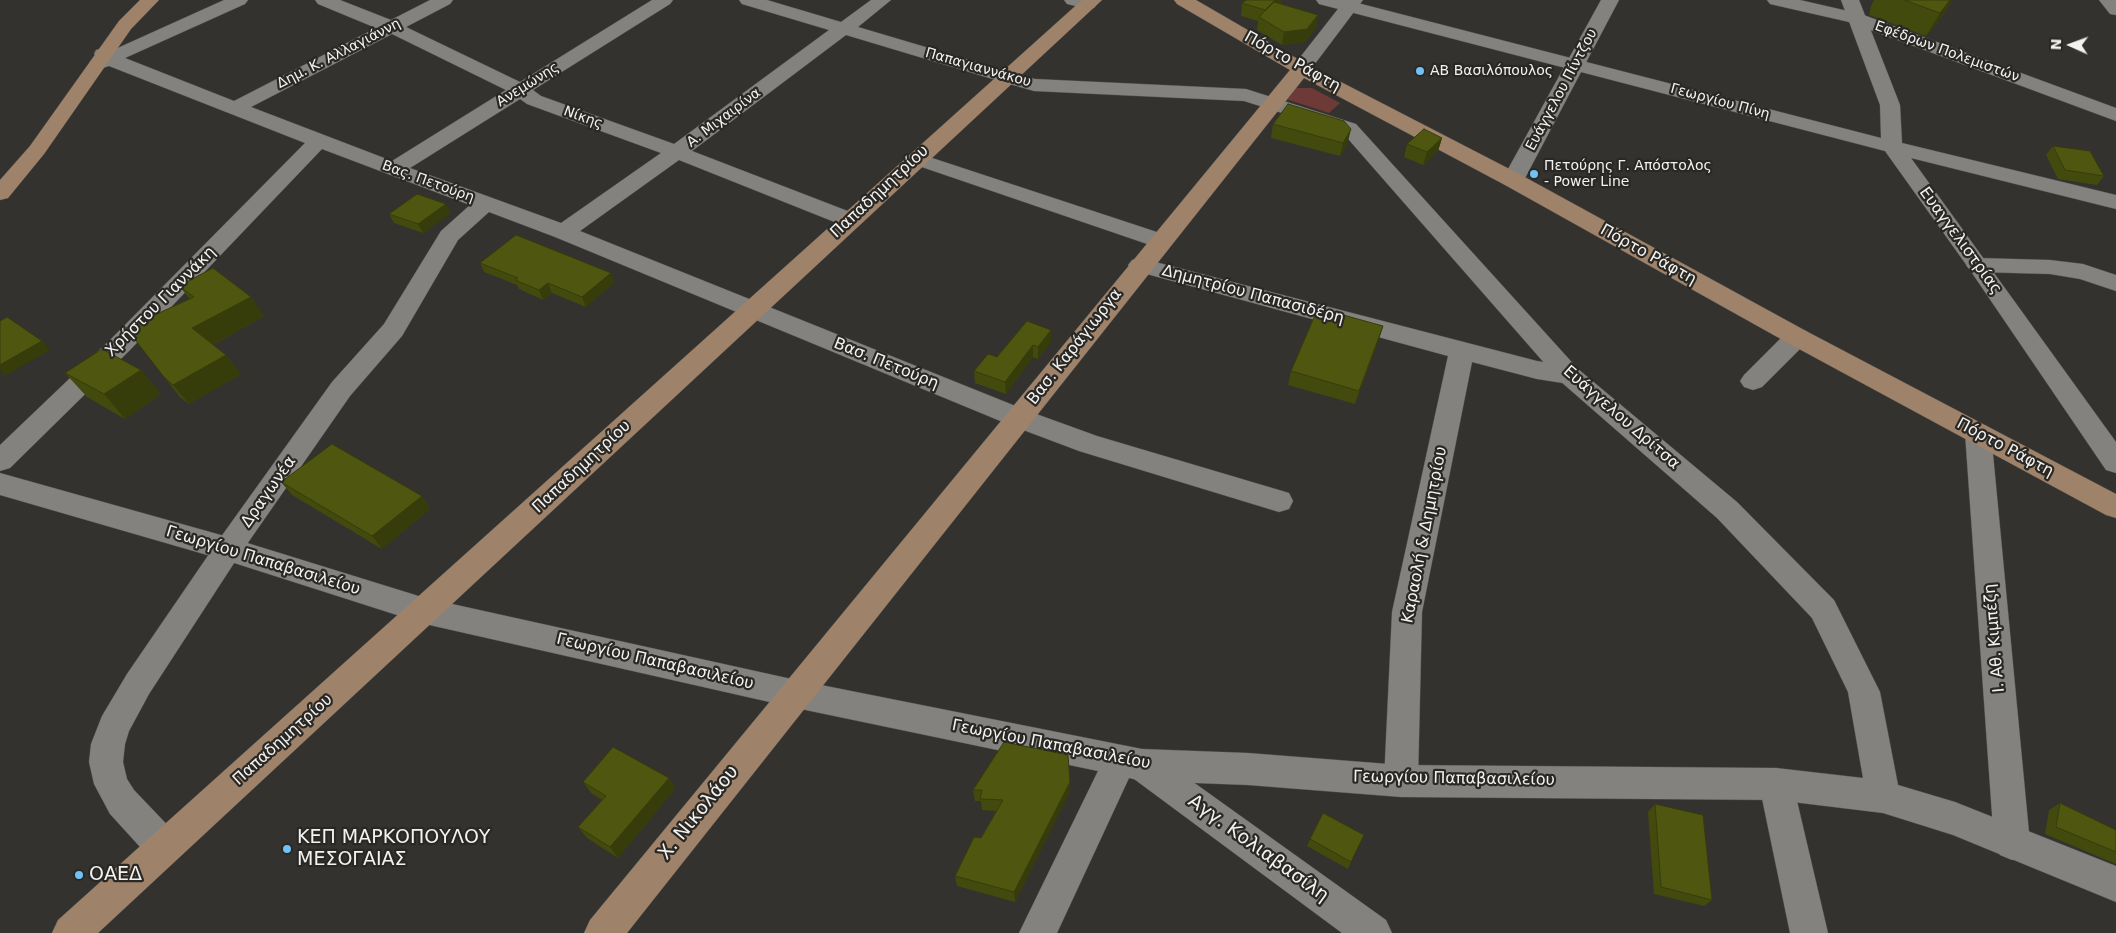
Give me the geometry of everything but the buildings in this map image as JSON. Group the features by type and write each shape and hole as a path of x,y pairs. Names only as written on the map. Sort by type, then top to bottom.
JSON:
{"main road":[{"path":"0,193 37,150 103,59 125,25 150,0"},
{"name":"Πόρτο Ράφτη","path":"1183,0 1300,69 1513,180 1797,337 2116,507"},
{"name":"Παπαδημητρίου","path":"71,933 425,611 1006,77 1085,2"},
{"name":"Βασ. Καράγιωργα","path":"796,694 1140,265 1300,69"},
{"name":"Χ. Νικολάου","path":"615,929 796,694"}],"street":[{"path":"103,59 239,0"},
{"name":"Νίκης","path":"324,0 391,27 521,90 534,100 677,152 850,220"},
{"name":"Δημ. Κ. Αλλαγιάννη","path":"235,108 444,0"},
{"name":"Ανεμώνης","path":"393,169 664,0"},
{"name":"Παπαγιαννάκου","path":"748,0 1034,85 1246,95 1273,102"},
{"name":"Α. Μιχαιρίνα","path":"563,232 677,152 882,0"},
{"name":"Γεωργίου Πίνη","path":"1325,0 1352,3 1892,147 2116,202"},
{"name":"Ευάγγελου Πίντζου","path":"1513,180 1610,0"},
{"name":"Εφέδρων Πολεμιστών","path":"1776,0 1852,9 2116,115"},
{"path":"2108,0 2116,10"},
{"name":"Βασ. Καράγιωργα","path":"1300,69 1352,3"},
{"path":"1852,9 1890,105 1892,147"},
{"name":"Βας. Πετούρη","path":"103,59 563,232 752,310"},
{"name":"Ευάγγελου Δρίτσα","path":"1273,102 1348,128 1569,375 1727,510 1823,609 1864,692 1883,797"},
{"path":"1348,128 1370,104"},
{"name":"Χρήστου Γιαννάκη","path":"0,461 121,344 319,141"},
{"name":"Ευαγγελιστρίας","path":"1892,147 1978,264 2116,462"},
{"name":"Δημητρίου Παπασιδέρη","path":"916,159 1161,241"},
{"name":"Δραγωνέα","path":"164,847 122,802 111,784 106,762 108,744 114,727 138,684 228,549 342,388 393,330 449,236 486,203"},
{"path":"1978,264 2050,267 2083,272 2116,283"},
{"name":"Δημητρίου Παπασιδέρη","path":"1140,265 1462,351 1538,370 1569,375"},
{"name":"Βασ. Πετούρη","path":"752,310 1019,418 1089,444 1279,501"},
{"path":"1753,381 1797,337"},
{"name":"Καραολή & Δημητρίου","path":"1401,781 1407,612 1462,351"},
{"name":"Ι. Αθ. Κιμπέζη","path":"1978,433 2012,843"},
{"name":"Γεωργίου Παπαβασιλείου","path":"0,484 228,549 425,611 796,694 1131,762 1401,781 1776,784 1883,797 1955,819 2116,884"},
{"path":"1038,933 1131,762"},
{"name":"Αγγ. Κολιαβασίλη","path":"1131,762 1373,933"},
{"path":"1776,784 1809,933"}],"shaded area":[{"path":"1295,88 1312,88 1340,103 1329,113 1286,99"}],"place":[{"name":"ΑΒ Βασιλόπουλος","path":"1420,71"},
{"name":"Πετούρης Γ. Απόστολος - Power Line","path":"1534,174"},
{"name":"ΚΕΠ ΜΑΡΚΟΠΟΥΛΟΥ ΜΕΣΟΓΑΙΑΣ","path":"287,849"},
{"name":"ΟΑΕΔ","path":"79,875"}]}
